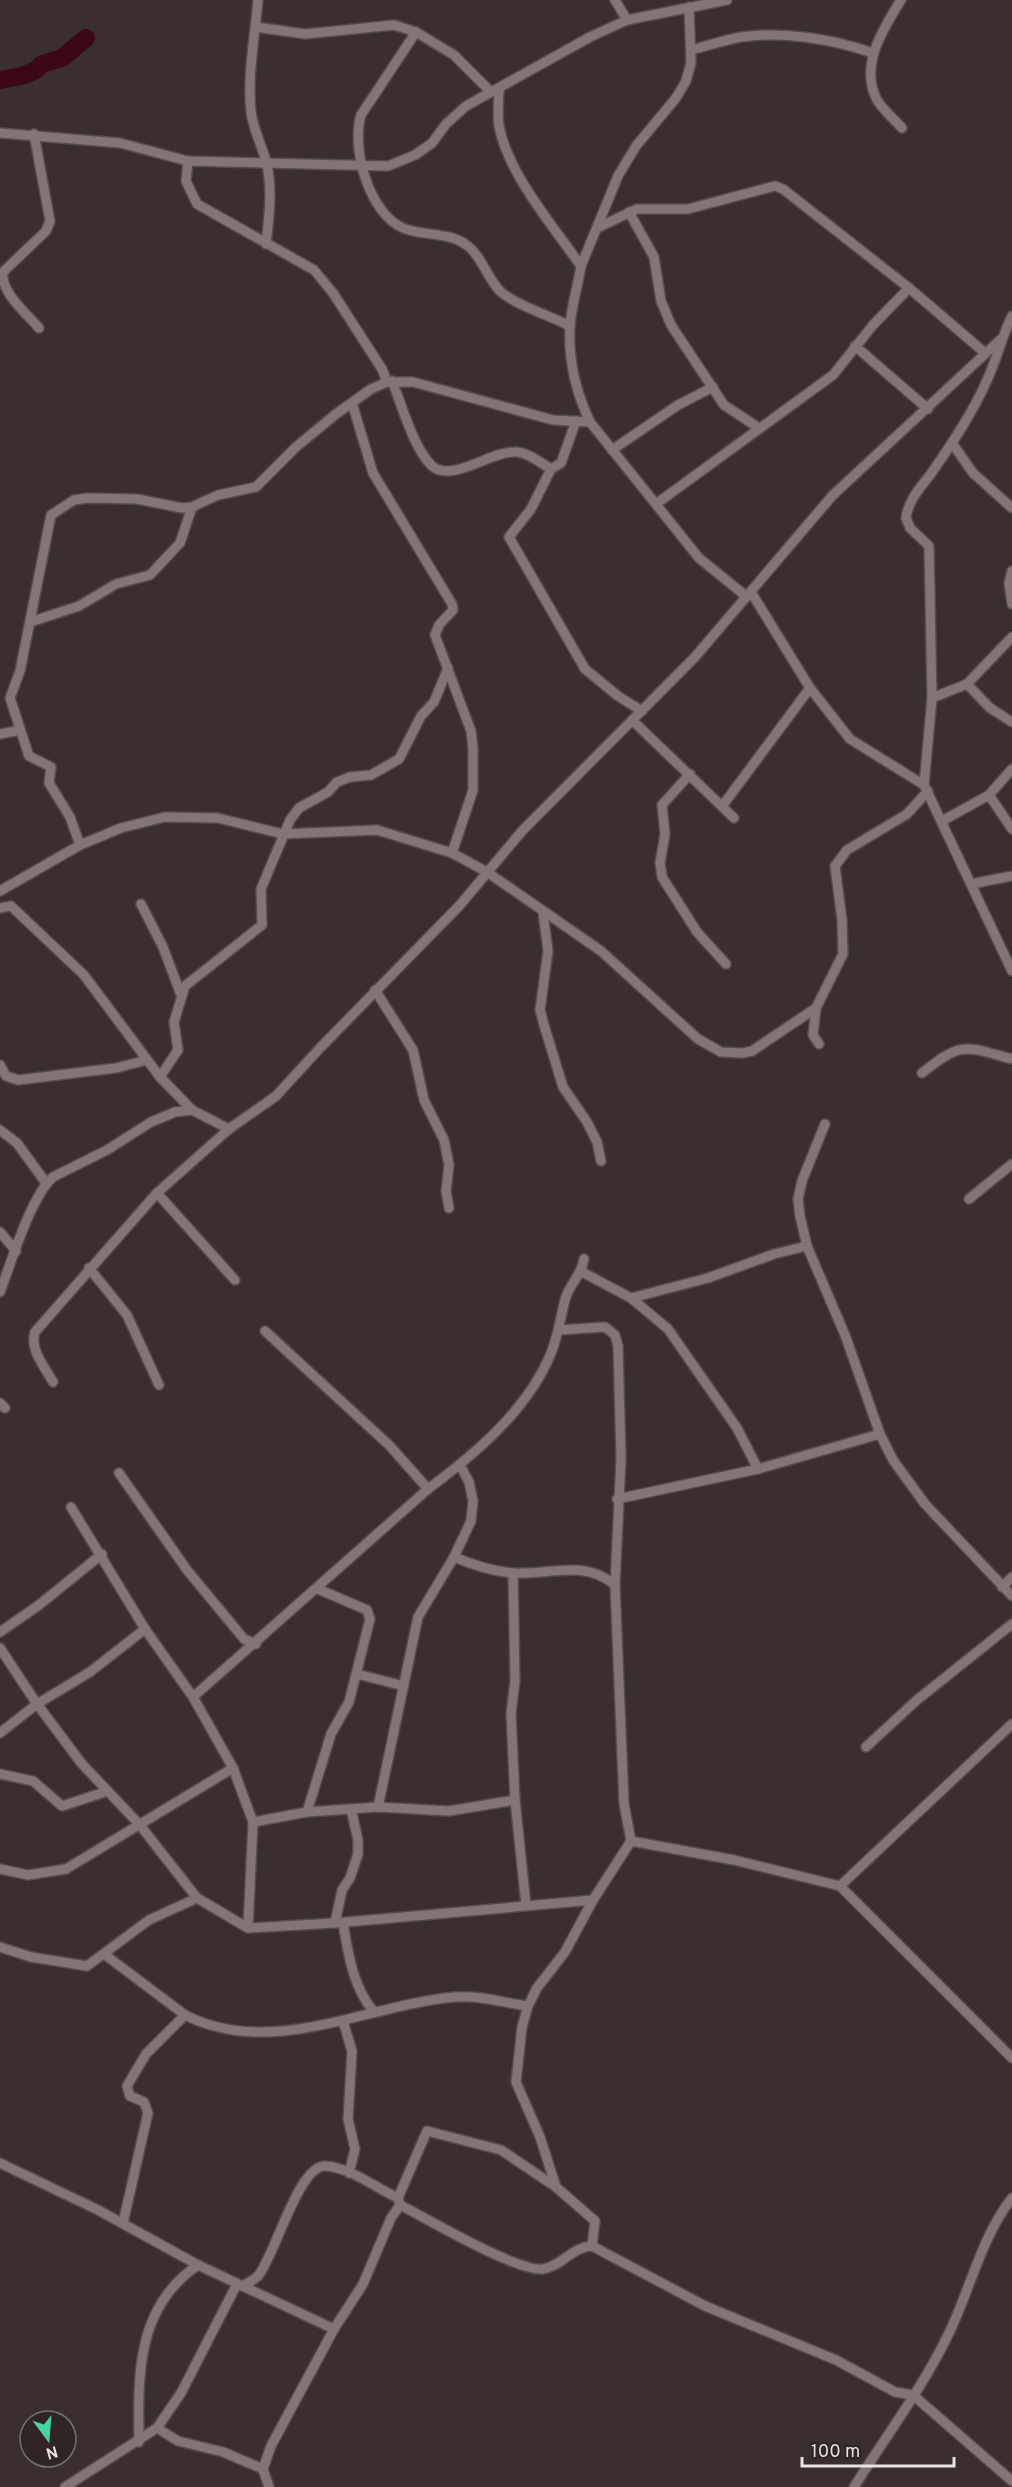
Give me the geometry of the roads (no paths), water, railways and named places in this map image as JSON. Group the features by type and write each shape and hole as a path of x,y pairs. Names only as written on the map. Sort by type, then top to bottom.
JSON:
{"street":[{"path":"258,0 251,63 251,113 267,163 270,212 266,244"},
{"path":"615,0 627,20"},
{"path":"0,133 34,134 120,143 188,161 388,166 415,155 432,143 446,124 466,106 590,37 627,20 692,4 727,0"},
{"path":"901,0 873,53 870,69 872,87 878,102 902,128"},
{"path":"692,4 691,50 686,81 676,99 636,146 618,176 599,227 581,266 570,326 571,368 579,399 590,422 699,558 749,594 810,688 850,739 926,788"},
{"path":"256,27 305,34 394,25 416,32 454,56 495,90 499,124 506,151 524,182 581,266"},
{"path":"416,32 360,116 357,142 360,167 380,206 392,222 404,228 464,243 504,294 570,326"},
{"path":"691,50 740,37 773,37 841,42 873,53"},
{"path":"34,134 50,221 46,231 3,272 2,278 5,288 39,328"},
{"path":"188,161 186,181 197,204 314,270 333,293 382,369 422,453 440,471 449,473 492,456 512,451 525,454 551,469"},
{"path":"599,227 645,207 688,209 775,186 792,195 909,288 984,352"},
{"path":"629,212 654,257 661,301 671,325 724,405 759,428"},
{"path":"656,504 833,375 855,346 909,288"},
{"path":"1012,316 1000,340 994,363 984,385 952,443 911,501 906,518 910,528 929,546 932,698 926,788 1012,971"},
{"path":"52,1382 34,1349 35,1332 157,1193 229,1129 276,1096 375,990 460,905 522,831 695,657 832,496 928,409 984,352 1000,340"},
{"path":"855,346 928,409"},
{"path":"80,845 70,817 49,783 51,767 29,756 10,698 20,671 35,583 51,515 54,511 74,501 88,498 137,499 175,508 192,507 218,495 256,487 296,447 352,403 389,382 413,382 534,416 590,422"},
{"path":"612,450 678,405 712,387"},
{"path":"352,403 373,473 452,604 453,610 439,625 435,635 471,731 473,748 470,804 452,853"},
{"path":"576,421 561,463 551,469 531,509 509,535 510,540 585,669 618,696 642,711"},
{"path":"952,443 987,488 1012,508"},
{"path":"30,622 79,606 116,584 150,574 180,543 192,507"},
{"path":"1012,571 1009,583 1012,604"},
{"path":"932,698 967,684 1012,638"},
{"path":"160,1077 178,1050 174,1022 181,995 192,978 262,925 261,889 284,834 299,808 328,792 338,782 350,777 371,775 399,759 421,716 434,702 448,668"},
{"path":"967,684 990,708 1012,722"},
{"path":"723,806 810,688"},
{"path":"632,720 734,818"},
{"path":"0,734 20,730"},
{"path":"942,821 989,795 1012,770"},
{"path":"690,774 662,805 665,834 660,870 697,932 726,964"},
{"path":"819,1044 813,1035 816,1008 843,954 842,920 835,866 847,850 907,814 926,788"},
{"path":"989,795 1012,829"},
{"path":"229,1129 192,1110 160,1077 84,975 11,906 0,892 80,845 121,828 165,817 218,818 284,834 377,830 452,853 487,872 543,913 601,951 680,1024 698,1039 721,1052 752,1051 816,1008"},
{"path":"971,884 1012,876"},
{"path":"141,904 163,946 181,995"},
{"path":"0,909 11,906"},
{"path":"543,913 548,951 540,1010 543,1025 563,1087 587,1122 597,1142 600,1161"},
{"path":"375,990 413,1050 424,1101 444,1140 449,1165 446,1191 449,1208"},
{"path":"922,1072 945,1054 959,1048 1012,1059"},
{"path":"0,1065 6,1076 18,1080 116,1068 147,1060"},
{"path":"0,1292 46,1183 107,1150 151,1122 175,1112 192,1110"},
{"path":"825,1124 802,1181 798,1199 807,1246 845,1335 880,1434 894,1460 926,1504 1012,1596"},
{"path":"0,1130 16,1143 46,1183"},
{"path":"969,1198 1012,1164"},
{"path":"157,1193 235,1280"},
{"path":"0,1232 16,1251"},
{"path":"631,1298 708,1278 774,1254 807,1246"},
{"path":"193,1697 204,1685 245,1654 428,1489 460,1465 524,1402 549,1358 559,1330 567,1294 582,1272 584,1259"},
{"path":"89,1268 127,1315 159,1385"},
{"path":"582,1272 631,1298 668,1329 737,1428 758,1469"},
{"path":"556,2187 538,2134 516,2082 528,2006 537,1989 565,1952 593,1900 631,1841 624,1804 615,1585 617,1499 621,1458 620,1392 615,1335 605,1327 595,1326 559,1330"},
{"path":"265,1331 376,1432 428,1489"},
{"path":"617,1499 758,1469 880,1434"},
{"path":"378,1807 420,1611 454,1557 471,1521 473,1501 469,1482 460,1465"},
{"path":"119,1473 188,1570 244,1639 256,1644"},
{"path":"71,1507 102,1554 145,1629 193,1697 233,1768 253,1821 248,1928"},
{"path":"0,1632 39,1605 102,1554"},
{"path":"454,1557 478,1567 513,1573 589,1571 598,1573 615,1585"},
{"path":"513,1573 515,1681 512,1713 515,1800 525,1905"},
{"path":"1002,1587 1012,1576"},
{"path":"307,1812 331,1734 349,1702 370,1614 368,1610 318,1589"},
{"path":"866,1748 917,1700 1012,1624"},
{"path":"0,1733 37,1704 90,1672 145,1629"},
{"path":"244,1639 245,1654"},
{"path":"0,1648 37,1704 82,1764 139,1824 197,1898 248,1928 339,1923 593,1900"},
{"path":"357,1674 404,1686"},
{"path":"840,1886 1012,1724"},
{"path":"0,1869 28,1875 66,1869 233,1768"},
{"path":"0,1774 33,1781 62,1806 108,1791"},
{"path":"253,1821 307,1812 378,1807 445,1811 515,1800"},
{"path":"351,1809 358,1840 358,1854 350,1878 342,1890 339,1923 356,1978 366,2003 374,2012"},
{"path":"631,1841 734,1860 840,1886 1012,2058"},
{"path":"0,1947 31,1957 81,1966 92,1964 149,1920 197,1898"},
{"path":"104,1954 185,2015 200,2023 241,2033 272,2032 343,2021 374,2012 456,1997 476,1997 528,2006"},
{"path":"123,2223 148,2113 144,2102 130,2096 127,2086 146,2054 185,2015"},
{"path":"343,2021 352,2051 348,2119 355,2149 350,2173"},
{"path":"269,2487 263,2469 271,2446 334,2330 363,2284 399,2201 424,2133 430,2130 501,2150 556,2187 596,2221 592,2246"},
{"path":"0,2163 123,2223 198,2265 334,2330"},
{"path":"66,2487 139,2442 157,2428 181,2393 240,2285 258,2276 266,2263 304,2180 312,2170 326,2166 350,2173 526,2268 549,2268 576,2249 592,2246 705,2306 836,2360 895,2392 913,2395 1012,2481"},
{"path":"854,2487 913,2395 949,2333 987,2241 1012,2198"},
{"path":"139,2442 141,2358 155,2315 166,2291 198,2265"},
{"path":"895,2392 900,2414"},
{"path":"157,2428 178,2441 223,2452 263,2469"}],"waterway":[{"path":"0,80 22,76 36,70 42,64 62,58 86,38"}]}
